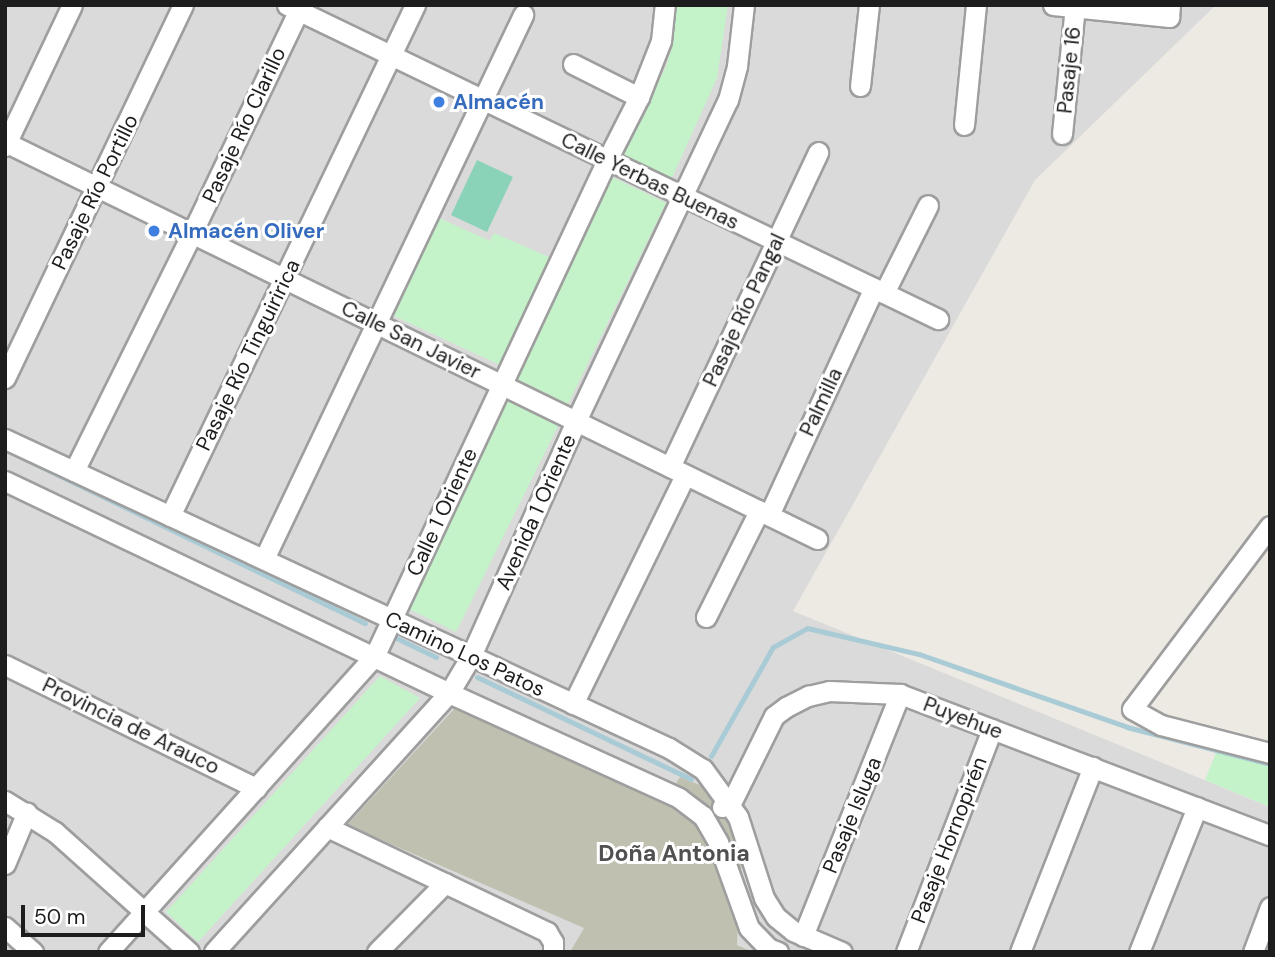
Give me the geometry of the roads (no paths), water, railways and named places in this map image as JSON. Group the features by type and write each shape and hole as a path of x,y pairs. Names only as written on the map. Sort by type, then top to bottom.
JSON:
{"street":[{"path":"6,143 72,5"},
{"name":"Pasaje Río Portillo","path":"5,378 183,5"},
{"name":"Pasaje Río Tinguiririca","path":"170,516 415,5"},
{"name":"Calle 1 Oriente","path":"108,952 374,657 607,159 639,97 661,41 665,5"},
{"name":"Avenida 1 Oriente","path":"214,952 449,693 471,656 576,421 731,91 744,5"},
{"path":"860,86 869,5"},
{"path":"964,125 976,5"},
{"path":"1053,5 1169,11"},
{"name":"Pasaje 16","path":"1062,134 1075,6"},
{"name":"Calle Yerbas Buenas","path":"295,7 938,319"},
{"name":"Pasaje Río Clarillo","path":"74,471 192,233 295,7"},
{"path":"264,559 523,15"},
{"path":"573,64 639,97"},
{"name":"Calle San Javier","path":"6,143 817,539"},
{"name":"Pasaje Río Pangal","path":"573,704 818,152"},
{"name":"Palmilla","path":"706,617 764,513 879,291 928,205"},
{"name":"Camino Los Patos","path":"5,439 669,748 703,769 730,805 744,833 769,908 783,925 842,952"},
{"name":"Camino Los Patos","path":"5,481 449,693 679,798 703,816 718,842 749,928 768,948 778,952"},
{"path":"1270,526 1132,709 1160,725 1270,753"},
{"name":"Provincia de Arauco","path":"5,665 256,788"},
{"name":"Puyehue","path":"730,805 774,716 786,707 808,695 829,691 900,694 1270,835"},
{"name":"Pasaje Isluga","path":"803,936 900,694"},
{"name":"Pasaje Hornopirén","path":"906,952 992,729"},
{"path":"1020,952 1093,767"},
{"path":"5,801 27,812 55,832 188,952"},
{"path":"703,816 730,805"},
{"path":"1139,952 1197,807"},
{"path":"5,864 27,812"},
{"path":"327,827 547,932 553,942 553,952"},
{"path":"377,952 445,883"},
{"path":"1253,952 1270,907"},
{"path":"5,928 33,952"}],"waterway":[{"path":"21,457 365,623"},
{"path":"711,756 773,647 807,628 919,654 1127,727 1270,764"},
{"path":"390,635 436,657"},
{"path":"477,677 691,779"}],"place":[{"name":"Almacén","path":"439,102"},
{"name":"Almacén Oliver","path":"154,231"}],"district":[{"name":"Doña Antonia","path":"674,853"}]}
